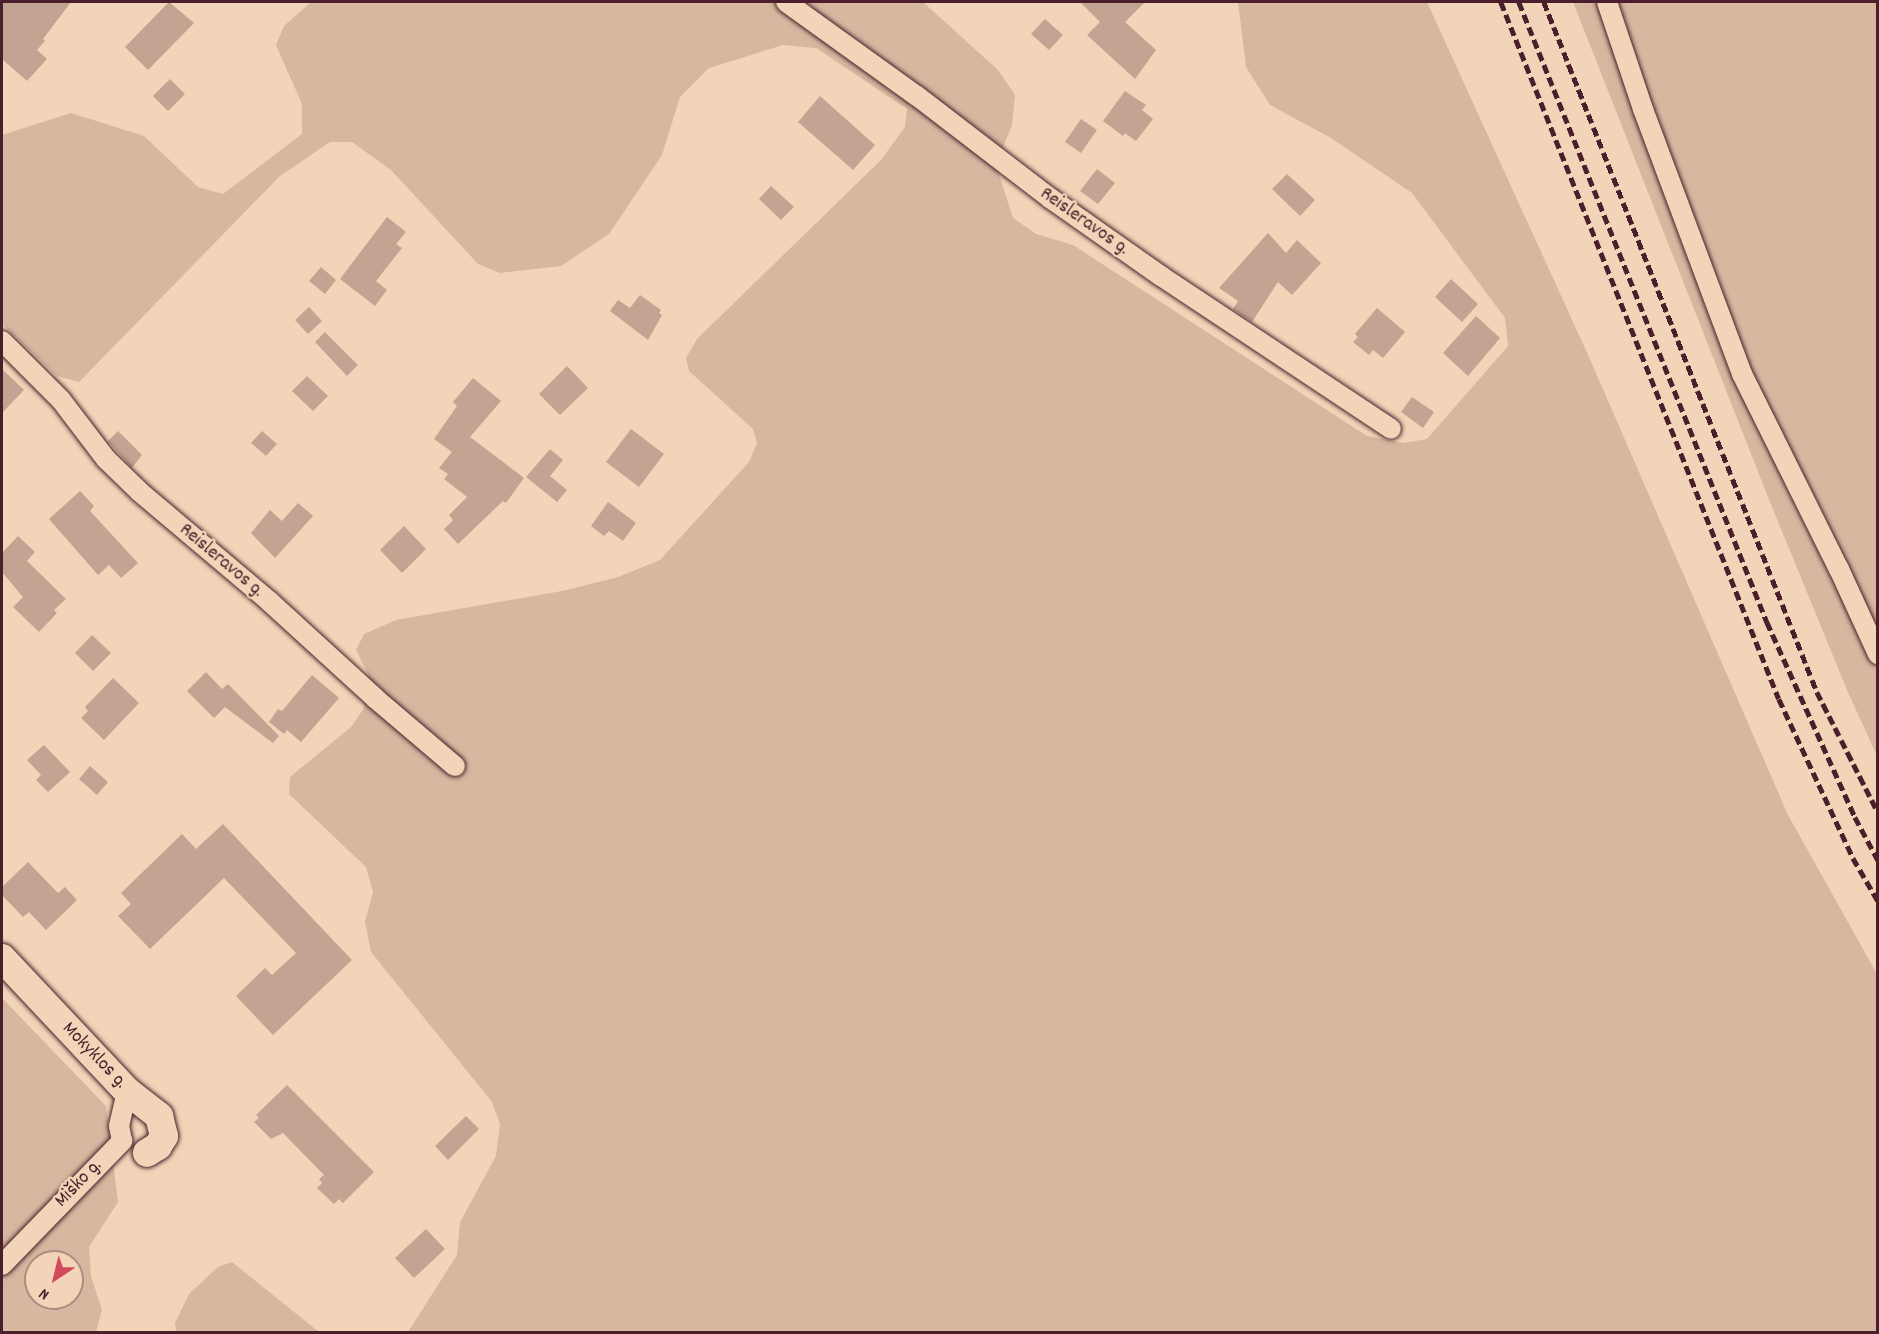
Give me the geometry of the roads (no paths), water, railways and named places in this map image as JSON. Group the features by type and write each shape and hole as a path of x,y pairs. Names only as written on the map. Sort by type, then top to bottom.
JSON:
{"main road":[{"name":"Mokyklos g.","path":"2,958 127,1091 159,1116 164,1126 164,1136 158,1146 147,1153"}],"street":[{"name":"Reisleravos g.","path":"786,2 926,103 1050,198 1161,276 1391,429"},
{"path":"1607,2 1643,109 1742,374 1878,654"},
{"name":"Reisleravos g.","path":"2,341 61,400 106,459 140,492 270,602 375,698 455,766"},
{"path":"127,1091 119,1126 122,1141 129,1148 147,1153"},
{"name":"Miško g.","path":"2,1265 122,1141"}],"railway":[{"path":"1501,2 1779,699 1853,858 1878,901"},
{"path":"1519,2 1767,622 1855,817 1878,860"},
{"path":"1544,2 1817,692 1878,812"}]}
